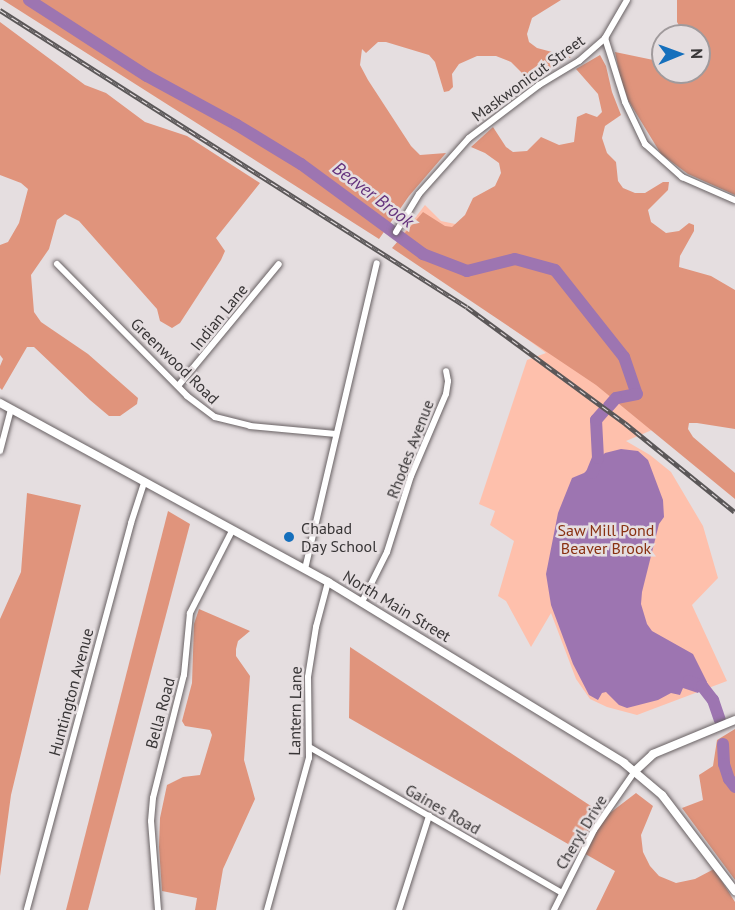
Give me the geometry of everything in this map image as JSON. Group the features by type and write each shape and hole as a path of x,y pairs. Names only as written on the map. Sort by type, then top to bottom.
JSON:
{"main road":[{"name":"North Main Street","path":"0,404 328,582 634,771 662,795 735,891"}],"street":[{"name":"Maskwonicut Street","path":"396,232 419,194 469,138 539,85 579,61 605,38 627,0"},
{"path":"605,38 625,102 645,144 682,177 735,200"},
{"path":"305,569 377,263"},
{"name":"Greenwood Road","path":"57,264 205,411 224,421 250,426 336,434"},
{"name":"Indian Lane","path":"178,386 279,264"},
{"name":"Rhodes Avenue","path":"362,602 387,552 411,476 446,394 448,381 446,371"},
{"path":"0,451 11,409"},
{"name":"Huntington Avenue","path":"27,909 128,534 144,483"},
{"name":"Bella Road","path":"158,910 151,821 153,798 184,675 190,613 232,531"},
{"name":"Lantern Lane","path":"267,910 311,748 309,670 328,582"},
{"path":"634,771 653,754 735,720"},
{"name":"Gaines Road","path":"311,748 562,893"},
{"name":"Cheryl Drive","path":"554,910 590,837 634,771"},
{"path":"399,910 429,816"}],"green space":[{"name":"Saw Mill Pond Beaver Brook","path":"425,205 441,221 569,248 652,430 626,441 650,455 671,472 703,526 718,578 692,605 727,681 637,715 607,707 590,699 576,679 551,613 531,647 506,601 498,596 514,541 490,525 495,511 479,504 527,360 546,353 421,261 402,235"}],"shaded area":[{"path":"3,0 561,0 532,18 527,34 529,42 537,48 571,57 530,81 511,62 496,56 477,56 459,64 452,74 453,87 444,92 435,62 429,55 386,42 378,42 366,53 362,49 360,65 411,146 420,155 446,153 409,196 379,239"},
{"path":"677,0 735,0 735,195 688,174 661,154 628,100 615,52 651,60 651,84 711,84 711,24 678,24"},
{"path":"0,22 85,85 106,93 145,122 187,136 260,183 216,238 225,251 221,260 180,323 172,328 160,321 157,309 79,221 65,214 57,220 49,249 31,275 34,312 41,322 88,354 138,398 137,404 120,416 109,416 34,347 27,347 2,390 0,388 0,366 3,359 0,355 0,245 8,242 19,223 28,189 21,183 0,175"},
{"path":"600,55 606,66 612,92 621,115 605,126 602,138 607,153 616,162 618,181 623,188 635,193 645,193 663,182 669,182 668,190 648,210 651,222 666,233 679,231 689,223 694,225 694,231 680,256 679,267 711,276 735,290 735,429 689,423 688,429 693,437 735,473 735,499 596,385 392,248 423,212 445,226 452,227 465,215 473,198 495,186 501,173 499,163 471,147 493,127 506,147 513,152 527,151 541,137 559,145 574,142 577,117 586,113 597,117 602,112 598,94 576,69"},
{"path":"621,449 638,451 648,460 663,500 664,517 659,524 642,592 641,604 647,624 652,631 693,654 707,682 698,693 683,688 680,695 671,693 658,700 627,708 619,705 606,692 602,693 598,700 589,695 573,664 551,605 546,574 558,513 572,478 584,473 605,453"},
{"path":"27,493 81,505 11,795 0,876 0,619 21,572"},
{"path":"168,511 190,524 88,910 66,910"},
{"path":"199,609 250,631 238,641 236,656 250,676 244,760 255,799 223,869 216,910 195,910 197,898 162,891 159,847 160,818 167,785 183,777 200,775 212,735 210,730 185,726 182,721 192,683 194,624"},
{"path":"350,647 606,816 636,793 653,806 641,835 643,852 650,866 659,876 676,883 695,879 714,869 735,902 735,910 596,910 615,871 349,718"},
{"path":"735,729 735,880 682,808 703,800 699,775 713,766 717,740"}],"waterway":[{"name":"Beaver Brook","path":"29,0 147,76 237,125 301,164 423,254 467,271 515,259 555,270 624,357 637,394 616,398 609,406"},
{"name":"Beaver Brook","path":"592,473 598,458 596,420 603,412"},
{"name":"Beaver Brook","path":"689,681 702,686 713,700 720,720"},
{"name":"Beaver Brook","path":"723,744 724,764 729,779 735,787"}],"railway":[{"path":"0,10 467,307 625,423 735,512"}],"place":[{"name":"Chabad Day School","path":"289,537"}]}
